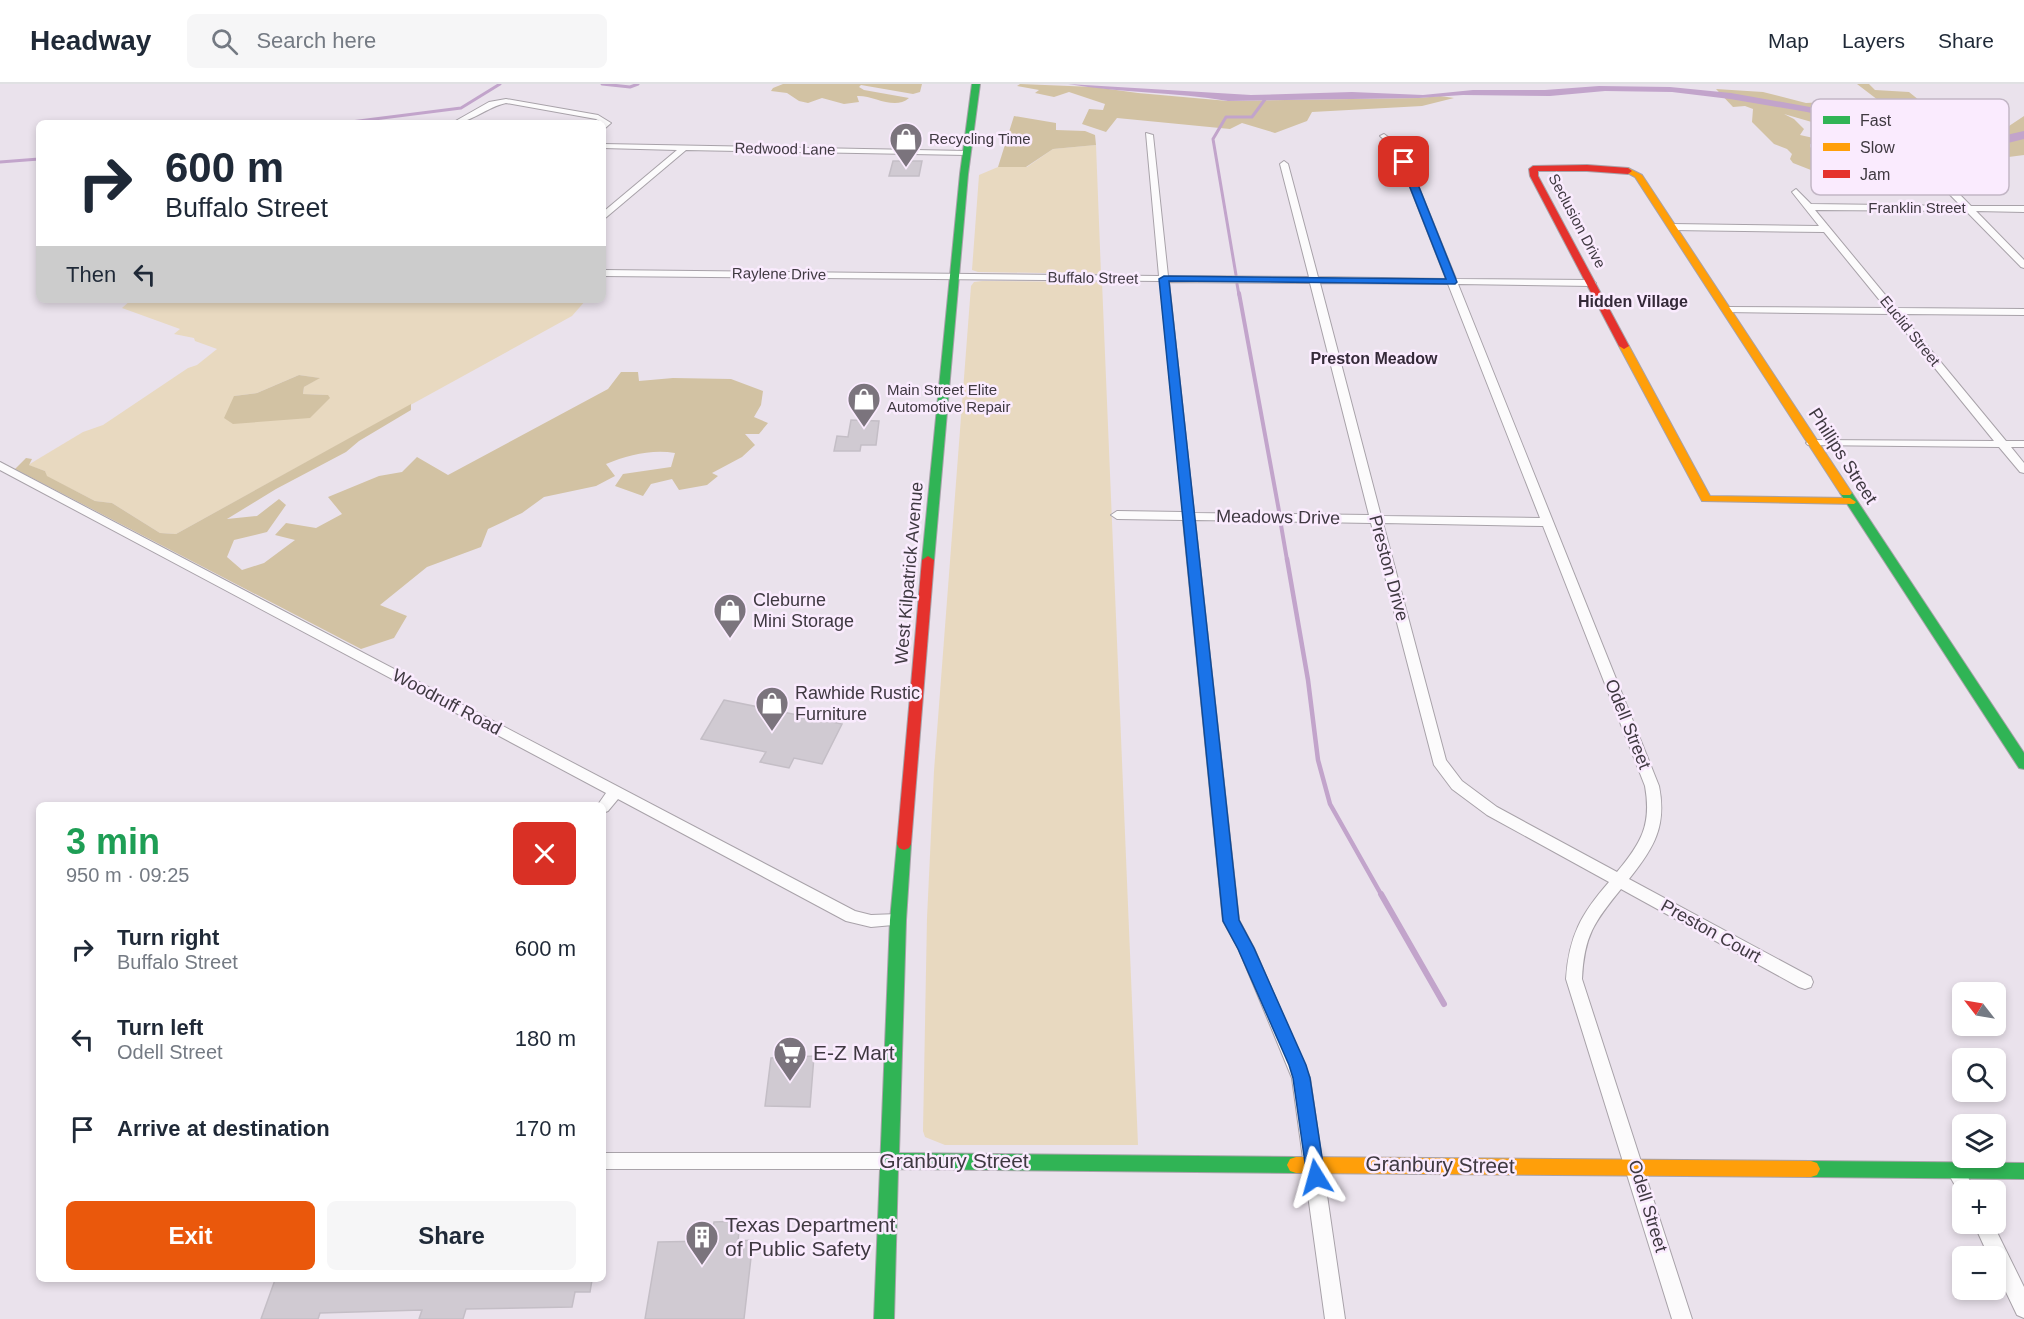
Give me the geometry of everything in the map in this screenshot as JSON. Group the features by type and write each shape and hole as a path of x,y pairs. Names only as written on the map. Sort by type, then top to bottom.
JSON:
{"street":[{"name":"West Kilpatrick Avenue","path":"884,1319 898,920 930,529 966,153 976,84"},
{"path":"462,120 492,104 506,101 598,117 602,120"},
{"path":"1149,135 1231,921 1246,948 1301,1078 1335,1319"},
{"name":"Odell Street","path":"1384,136 1399,148 1652,786 1655,815 1652,830 1644,846 1582,933 1575,954 1574,979 1682,1319"},
{"name":"Redwood Lane","path":"606,146 966,153"},
{"path":"606,214 685,147"},
{"name":"Preston Drive","path":"1284,164 1439,762 1457,785 1472,798 1618,880"},
{"name":"Seclusion Drive","path":"1628,171 1533,169 1534,176 1706,499 1850,502"},
{"name":"Phillips Street","path":"1628,171 1638,175 1850,502 2024,764"},
{"name":"Euclid Street","path":"1796,192 2024,470"},
{"path":"1956,195 2024,265"},
{"name":"Franklin Street","path":"1810,207 2024,208"},
{"path":"1672,227 1828,229"},
{"name":"Raylene Drive","path":"606,273 955,276"},
{"name":"Buffalo Street","path":"955,276 1591,283"},
{"path":"1727,310 2024,312"},
{"path":"1812,443 2024,444"},
{"name":"Woodruff Road","path":"0,465 852,917 871,921 898,920"},
{"name":"Meadows Drive","path":"1117,515 1548,522"},
{"path":"606,804 616,792"},
{"name":"Preston Court","path":"1618,880 1804,982"},
{"name":"Granbury Street","path":"606,1161 1635,1166 2024,1171"},
{"path":"1956,1171 1960,1180"},
{"path":"1988,1234 2024,1308"}],"shaded area":[{"path":"783,84 922,84 920,92 913,94 861,85 859,87 864,90 909,98 903,102 890,103 857,96 859,102 844,104 822,98 808,103 799,101 787,93 771,91"},
{"path":"1020,84 1094,87 1228,101 1440,96 1454,98 1422,106 1312,112 1307,121 1275,133 1242,123 1230,129 1117,118 1106,132 1082,124 1089,109 1103,110 1105,104 1069,92 1054,97 1035,93 1039,90 1017,86"},
{"path":"1068,84 1251,95 1352,92 1423,95 1473,90 1545,90 1599,86 1670,87 1731,93 1810,107 1811,113 1672,92 1605,91 1550,96 1463,95 1419,98 1228,101"},
{"path":"1857,84 1869,84 1875,90 1909,92 1918,99 1877,99"},
{"path":"1716,89 1763,92 1811,103 1811,122 1784,114 1794,119 1804,129 1800,135 1811,137 1811,170 1793,163 1790,159 1792,154 1787,149 1774,144 1752,122 1753,109 1745,106 1733,107"},
{"path":"1014,116 1056,123 1056,130 1085,131 1095,135 1096,145 1053,149 1026,167 998,167"},
{"path":"2024,116 2024,155 2009,157 2009,126"},
{"path":"2024,131 2024,139 2009,143 2009,134"},
{"path":"1096,145 1101,274 978,272 972,270 979,175 998,167 1027,167 1053,149"},
{"path":"974,282 1102,282 1138,1145 945,1145 925,1137 923,1131 927,918 934,771 971,286"},
{"path":"128,303 583,303 572,316 176,534 160,533 112,503 95,501 46,476 45,471 28,465 83,432 103,425 188,368 197,365 217,349 195,341 194,338 174,334 180,329 122,308","holes":["299,375 319,378 304,387 303,394 327,395 234,396 257,393"]},
{"path":"621,372 638,372 639,381 673,378 731,379 763,391 761,405 754,417 768,423 759,434 745,434 755,445 742,457 712,473 718,476 707,485 679,490 672,479 651,484 643,496 615,486 623,474 671,467 675,453 649,452 606,464 615,476 596,486 544,497 522,513 488,529 481,547 427,567 380,605 407,616 394,638 361,649 15,469 26,458 32,459 29,465 45,471 47,476 95,501 112,503 160,533 176,534 411,404 411,410 359,441 346,452 276,489 227,519 257,516 279,499 286,505 267,532 234,540 227,557 242,570 264,563 295,540 275,535 286,523 316,528 342,514 328,497 379,476 402,472 417,457 448,475 608,389"},
{"path":"299,375 320,378 304,387 303,394 328,395 330,398 310,418 233,424 224,418 234,396 257,393"}],"building":[{"name":"Recycling Time","path":"893,161 922,161 919,176 889,176"},
{"name":"Main Street Elite Automotive Repair","path":"851,420 879,421 876,445 861,445 860,451 834,451 837,436 848,437"},
{"name":"Rawhide Rustic Furniture","path":"724,700 842,724 822,764 794,758 789,768 760,762 766,752 701,739"},
{"name":"E-Z Mart","path":"814,1056 810,1107 765,1106 771,1058"},
{"name":"Texas Department of Public Safety","path":"740,1221 738,1241 753,1240 744,1319 645,1319 658,1242 711,1241 714,1222"},
{"path":"274,1282 592,1282 590,1292 575,1292 572,1307 466,1309 463,1319 419,1319 422,1310 320,1313 318,1319 261,1319"}],"waterway":[{"path":"367,120 461,108 500,84"},
{"path":"602,84 630,87 638,84"},
{"path":"1236,275 1213,139 1226,117 1252,117 1266,98"},
{"path":"0,162 36,159"},
{"path":"1237,284 1239,295"},
{"path":"1239,293 1279,511"},
{"path":"1281,525 1287,560"},
{"path":"1287,559 1308,680 1318,760 1330,804 1382,896"},
{"path":"1381,894 1444,1004"}],"traffic: fast":[{"path":"928,560 964,174 976,84"},
{"path":"1846,493 2024,764"},
{"path":"884,1319 898,920 904,844"},
{"path":"888,1161 1296,1165"},
{"path":"1811,1169 2024,1171"}],"traffic: slow":[{"path":"1628,171 1638,175 1846,493"},
{"path":"1624,346 1706,499 1850,502"},
{"path":"1296,1165 1811,1169"}],"traffic: jam":[{"path":"1624,346 1534,176 1533,169 1587,168 1628,171"},
{"path":"904,844 928,560"}],"place":[{"name":"Recycling Time","path":"906,168"},
{"name":"Main Street Elite Automotive Repair","path":"864,428"},
{"name":"Cleburne Mini Storage","path":"730,639"},
{"name":"Rawhide Rustic Furniture","path":"772,732"},
{"name":"E-Z Mart","path":"790,1082"},
{"name":"Texas Department of Public Safety","path":"702,1266"}],"district":[{"name":"Hidden Village","path":"1633,301"},
{"name":"Preston Meadow","path":"1374,358"}],"route":[{"path":"1316,1177 1297,1065 1246,948 1231,921 1164,279 1452,282 1404,162"}]}
